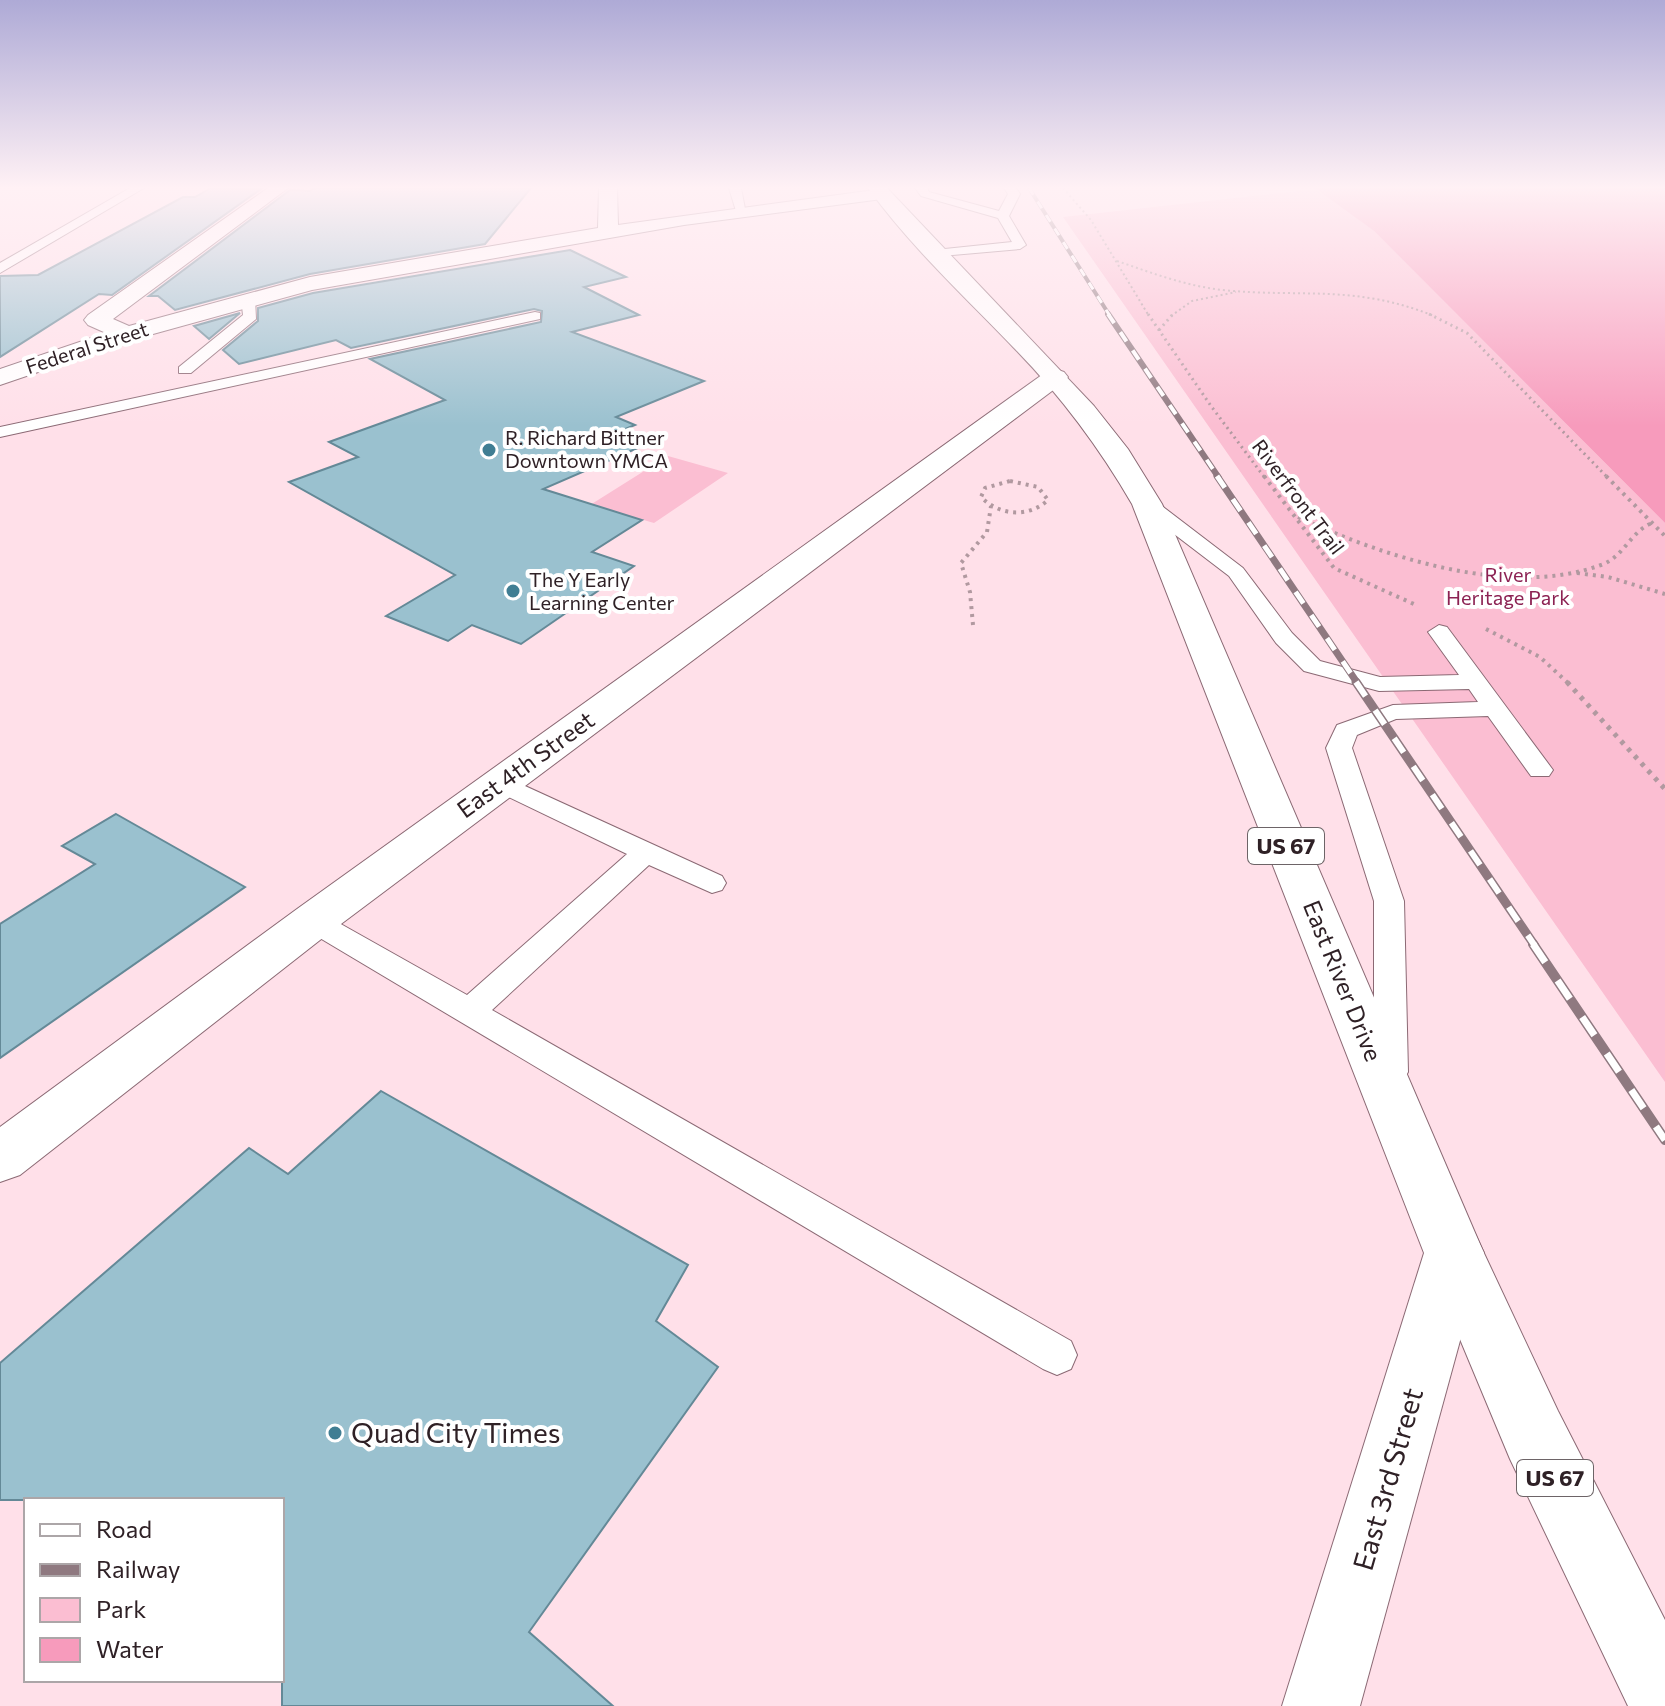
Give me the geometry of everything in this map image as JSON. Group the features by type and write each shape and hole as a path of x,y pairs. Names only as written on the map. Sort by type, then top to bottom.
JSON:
{"main road":[{"path":"127,334 96,320 169,268"},
{"name":"Federal Street","path":"0,377 127,334 248,298 402,268"},
{"name":"East River Drive","path":"948,268 1055,377 1118,455 1147,504 1454,1253 1534,1435 1665,1700"},
{"name":"East 4th Street","path":"0,1158 313,921 1055,377"},
{"name":"East 3rd Street","path":"1321,1706 1454,1253"}],"lane":[{"path":"185,370 251,316 248,298"},
{"path":"0,432 535,316"},
{"path":"1147,504 1236,572 1284,638 1312,666 1379,684 1474,682"},
{"path":"1439,632 1540,770"},
{"path":"1391,1100 1389,901 1339,748 1346,730 1393,712 1493,709"},
{"path":"501,783 712,883"},
{"path":"469,1012 646,852"},
{"path":"313,921 1057,1355"}],"path":[{"name":"Riverfront Trail","path":"1120,268 1211,406 1334,568 1421,607"},
{"path":"1137,268 1194,285 1242,291 1315,290 1360,294 1436,314 1467,333 1665,536"},
{"path":"1159,330 1176,307 1203,297 1242,291"},
{"path":"1000,482 1030,484 1048,495 1045,505 1030,511 1009,511 991,506 984,502 982,492 1000,482"},
{"path":"973,625 970,592 961,563 987,532 991,506"},
{"path":"1297,516 1347,541 1433,568 1482,576 1575,573 1608,577 1665,594"},
{"path":"1575,573 1611,561 1639,527 1652,523"},
{"path":"1474,625 1540,657 1583,696 1665,789"},
{"path":"1655,778 1665,780"}],"green space":[{"name":"River Heritage Park","path":"1098,268 1410,268 1665,523 1665,1082"},
{"path":"668,456 728,473 654,523 616,512 596,524 571,517"}],"water":[{"path":"1410,268 1665,268 1665,523"}],"building":[{"path":"52,268 150,268 112,295 99,294 0,357 0,276 38,275"},
{"path":"187,268 347,268 310,274 175,310 158,296 149,296"},
{"path":"465,268 607,268 626,277 584,287 639,315 572,332 704,381 616,417 635,425 618,432 647,444 543,489 642,520 592,552 634,566 521,644 472,625 448,641 386,616 455,575 289,482 358,457 329,442 445,400 370,359 541,322 542,311 534,309 351,348 336,340 239,364 223,350 258,321 258,308 313,293"},
{"path":"240,313 209,339 194,326"},
{"path":"116,814 245,887 0,1058 0,924 95,864 62,846"},
{"name":"Quad City Times","path":"381,1091 688,1265 656,1321 718,1367 529,1632 613,1706 282,1706 284,1498 0,1500 0,1363 249,1148 288,1174"}],"railway":[{"path":"1079,268 1110,316"},
{"path":"1108,314 1219,478"},
{"path":"1217,476 1358,684"},
{"path":"1356,682 1535,946"},
{"path":"1533,944 1665,1140"}],"place":[{"name":"R. Richard Bittner Downtown YMCA","path":"489,450"},
{"name":"The Y Early Learning Center","path":"513,591"},
{"name":"Quad City Times","path":"335,1433"}]}
